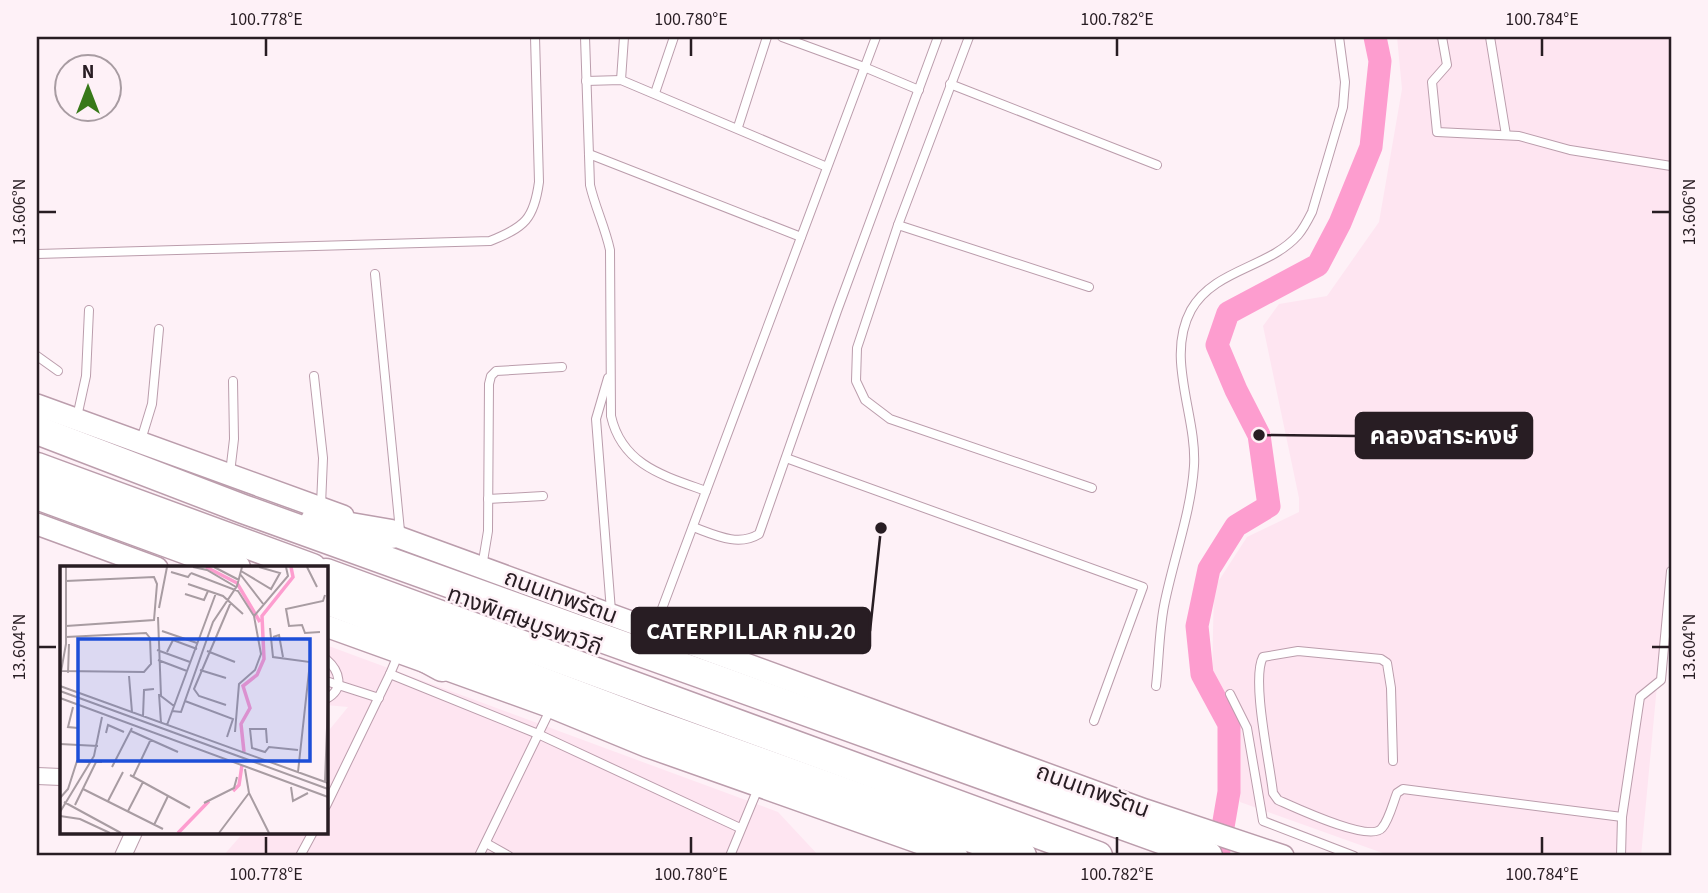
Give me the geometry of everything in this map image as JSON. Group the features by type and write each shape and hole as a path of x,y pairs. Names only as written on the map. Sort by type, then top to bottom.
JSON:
{"highway":[{"name":"ถนนเทพรัตน","path":"37,430 243,509 1220,847"},
{"name":"ทางพิเศษบูรพาวิถี","path":"37,441 1171,856"},
{"path":"37,467 307,566"},
{"path":"37,495 231,566"},
{"path":"243,509 396,536"},
{"name":"ทางพิเศษบูรพาวิถี","path":"327,573 1098,856"},
{"path":"327,602 1022,856"},
{"path":"327,603 442,667"}],"main road":[{"name":"ถนนเทพรัตน","path":"37,405 1145,810 1220,847 1283,856"},
{"path":"37,524 152,566"},
{"path":"327,626 551,707 646,746 957,856"}],"street":[{"path":"37,776 60,777"},
{"path":"124,856 133,834"}],"lane":[{"path":"37,254 490,241 512,232 530,216 536,205 539,182 535,37"},
{"path":"585,37 590,185 610,250 613,428 630,455 660,475 706,491"},
{"path":"621,80 624,37"},
{"path":"655,93 674,37"},
{"path":"738,127 767,37"},
{"path":"782,37 864,66 919,90"},
{"path":"654,630 876,37"},
{"path":"693,527 732,540 749,540 759,534 837,311 938,37"},
{"path":"969,37 898,225 856,348 856,380 865,400 890,419 1092,488"},
{"path":"1156,686 1163,608 1194,468 1194,436 1180,365 1183,328 1192,308 1209,288 1277,251 1297,237 1304,228 1312,212 1343,107 1345,82 1339,37"},
{"path":"1442,37 1447,65 1432,82 1437,132 1519,135 1570,150 1671,166"},
{"path":"1490,37 1506,135"},
{"path":"586,81 621,80 738,127 827,167"},
{"path":"950,84 1157,165"},
{"path":"589,154 801,237"},
{"path":"898,225 1089,287"},
{"path":"375,274 396,536"},
{"path":"76,420 86,376 89,310"},
{"path":"140,443 149,421 152,404 159,328"},
{"path":"37,356 58,370"},
{"path":"482,567 488,531 491,376 496,371 562,367"},
{"path":"611,367 596,419 611,614"},
{"path":"314,376 323,458 321,508"},
{"path":"230,476 234,439 233,381"},
{"path":"786,458 1143,587 1094,722"},
{"path":"488,499 543,496"},
{"path":"1621,856 1622,817 1640,697 1661,680 1671,570"},
{"path":"1393,761 1391,688 1387,663 1381,659 1298,651 1263,657 1258,680 1273,793 1278,800 1336,825 1374,833 1383,828 1397,793 1403,789 1622,817"},
{"path":"327,804 379,698 398,652"},
{"path":"327,660 337,670 338,686 334,694 327,698"},
{"path":"390,674 538,734 740,828"},
{"path":"327,681 379,698"},
{"path":"1230,694 1247,728 1263,821 1354,856"},
{"path":"479,856 551,707"},
{"path":"730,856 759,786"},
{"path":"300,856 312,834"},
{"path":"486,843 509,856"}],"shaded area":[{"path":"1397,37 1671,37 1671,536 1641,856 1391,856 1240,802 1237,722 1212,677 1214,588 1247,537 1299,512 1299,498 1263,326 1279,304 1327,296 1379,222 1402,89"},
{"path":"327,645 778,812 819,856 223,856 242,834 327,834 327,733 348,707 327,705"}],"waterway":[{"path":"1218,856 1229,792 1229,724 1202,674 1197,626 1209,569 1236,526 1269,506 1259,435 1217,345 1228,313 1318,265 1340,223 1371,147 1380,61 1375,37"}],"place":[{"name":"คลองสาระหงษ์","path":"1259,435"},
{"name":"CATERPILLAR กม.20","path":"881,528"}]}
